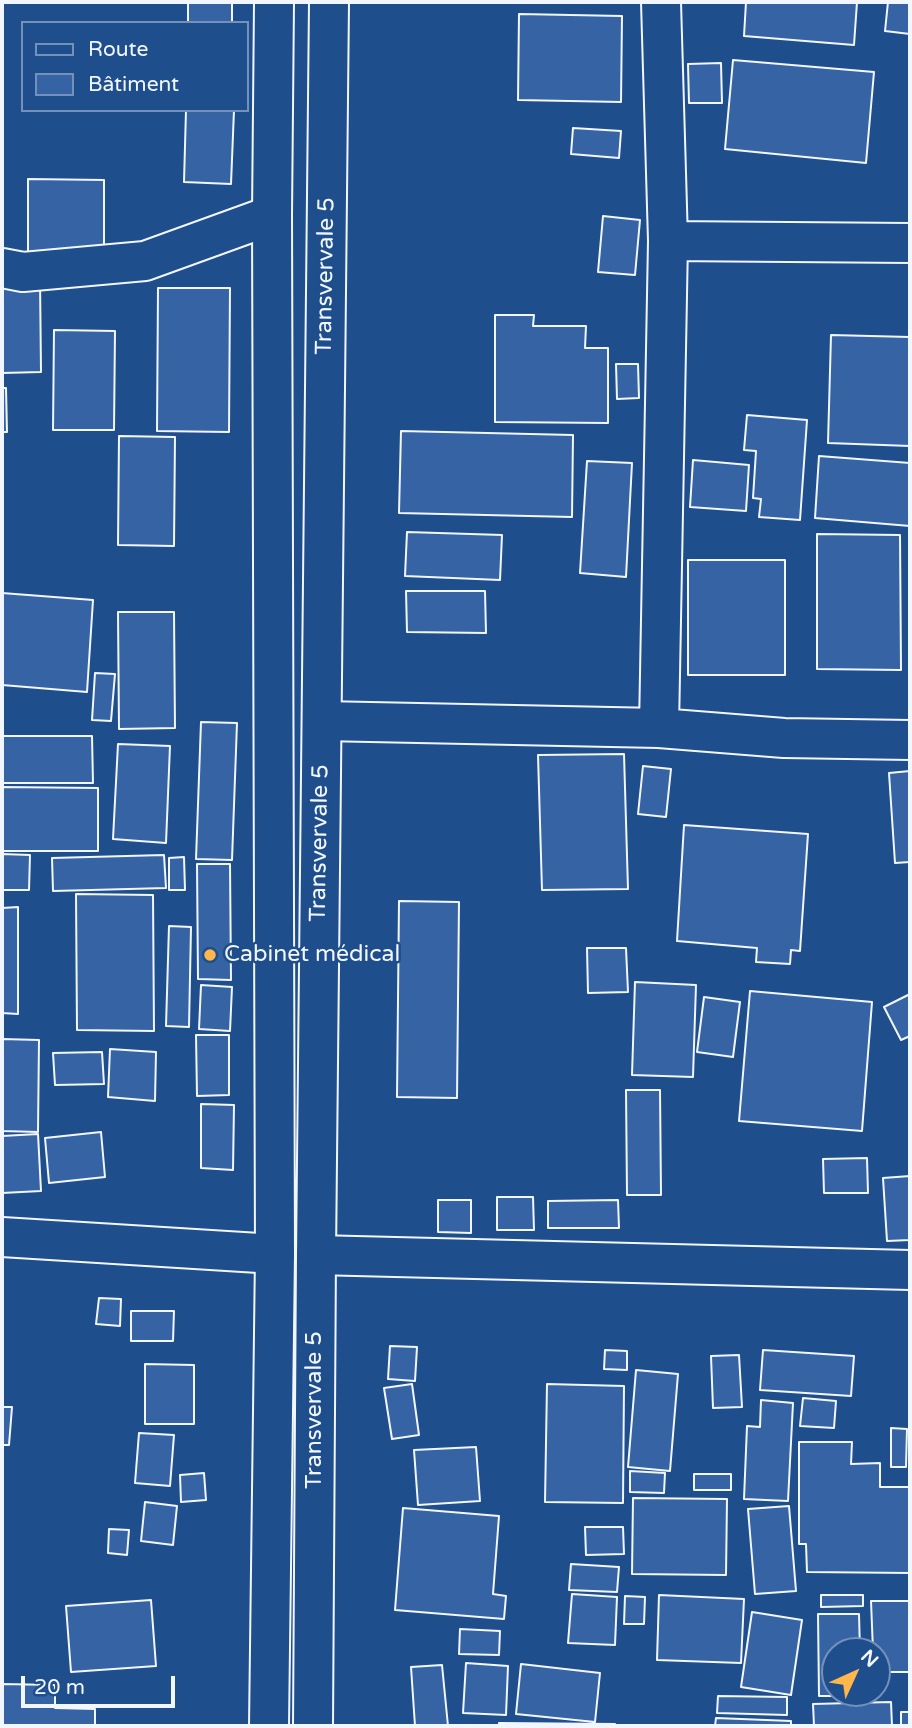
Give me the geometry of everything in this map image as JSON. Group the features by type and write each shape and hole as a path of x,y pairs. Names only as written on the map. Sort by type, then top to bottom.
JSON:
{"main road":[{"name":"Transvervale 5","path":"269,1726 275,1254 272,215 274,2"},
{"name":"Transvervale 5","path":"313,1726 329,2"},
{"path":"659,728 668,241 661,2"},
{"path":"2,268 23,272 145,261 272,215"},
{"path":"668,241 910,243"},
{"path":"321,721 659,728 785,738 910,740"},
{"path":"2,1237 275,1254"},
{"path":"316,1255 910,1270"}],"building":[{"path":"188,2 232,2 232,21 188,21"},
{"path":"746,2 857,2 854,45 744,36"},
{"path":"888,2 910,2 910,34 885,31"},
{"path":"519,14 622,16 621,102 518,100"},
{"path":"733,60 874,72 866,163 725,149"},
{"path":"721,63 722,103 689,103 688,64"},
{"path":"186,112 234,112 231,184 184,182"},
{"path":"573,128 621,131 619,158 571,154"},
{"path":"28,179 104,180 104,257 28,258"},
{"path":"603,216 640,220 635,275 598,272"},
{"path":"2,280 40,280 41,372 2,373"},
{"path":"158,288 230,288 229,432 157,431"},
{"path":"495,315 534,315 533,326 586,326 585,348 608,348 608,423 495,422"},
{"path":"54,330 115,331 114,430 53,430"},
{"path":"831,335 910,337 910,446 828,443"},
{"path":"616,364 638,364 639,398 617,399"},
{"path":"2,388 6,388 7,432 2,432"},
{"path":"747,415 807,420 800,520 759,517 761,499 753,498 756,451 744,450"},
{"path":"401,431 573,435 572,517 399,513"},
{"path":"119,436 175,437 174,546 118,545"},
{"path":"819,456 910,463 910,526 815,518"},
{"path":"693,460 749,465 746,511 690,507"},
{"path":"587,461 632,463 626,577 580,573"},
{"path":"407,532 502,535 500,580 405,576"},
{"path":"817,534 900,535 901,670 817,669"},
{"path":"688,560 785,560 785,675 688,675"},
{"path":"406,591 485,591 486,633 407,632"},
{"path":"2,593 93,600 87,692 2,685"},
{"path":"118,612 174,612 175,728 119,729"},
{"path":"95,673 115,674 111,721 92,720"},
{"path":"201,722 237,723 232,860 196,859"},
{"path":"2,736 92,736 93,783 2,783"},
{"path":"118,744 170,746 166,843 113,839"},
{"path":"624,754 628,889 542,890 538,755"},
{"path":"643,766 671,769 666,817 638,814"},
{"path":"910,771 910,862 895,863 889,773"},
{"path":"2,787 98,788 98,851 2,851"},
{"path":"684,825 808,834 800,951 791,950 790,964 756,962 757,948 677,941"},
{"path":"2,854 30,855 29,890 2,890"},
{"path":"164,855 166,888 53,891 52,858"},
{"path":"184,857 185,890 169,890 169,858"},
{"path":"197,864 230,864 231,980 198,979"},
{"path":"76,894 153,895 154,1031 77,1030"},
{"path":"399,901 459,902 457,1098 397,1097"},
{"path":"18,907 18,1014 2,1013 2,908"},
{"path":"169,926 191,927 189,1027 166,1026"},
{"path":"587,948 626,948 628,992 588,993"},
{"path":"635,982 696,985 693,1077 632,1075"},
{"path":"201,985 232,987 230,1031 199,1029"},
{"path":"750,991 872,1002 862,1131 739,1121"},
{"path":"910,994 910,1036 901,1040 884,1007"},
{"path":"704,997 740,1002 733,1057 697,1052"},
{"path":"196,1035 229,1035 229,1095 197,1096"},
{"path":"2,1039 39,1040 38,1132 2,1131"},
{"path":"110,1049 156,1052 155,1101 108,1097"},
{"path":"102,1052 104,1084 55,1085 53,1053"},
{"path":"626,1090 660,1090 661,1195 627,1195"},
{"path":"201,1104 234,1105 233,1170 201,1168"},
{"path":"101,1132 105,1177 49,1183 45,1138"},
{"path":"38,1134 41,1191 2,1193 2,1136"},
{"path":"867,1158 868,1193 824,1193 823,1159"},
{"path":"910,1176 910,1240 887,1241 883,1178"},
{"path":"497,1197 533,1197 534,1230 497,1230"},
{"path":"438,1200 471,1200 471,1233 438,1232"},
{"path":"618,1200 619,1228 548,1228 548,1201"},
{"path":"99,1298 121,1299 120,1326 96,1324"},
{"path":"131,1311 174,1311 173,1341 131,1341"},
{"path":"390,1346 417,1347 415,1381 388,1379"},
{"path":"605,1350 627,1351 627,1370 604,1369"},
{"path":"763,1350 854,1356 851,1396 760,1390"},
{"path":"739,1355 742,1407 713,1408 711,1356"},
{"path":"145,1364 194,1365 194,1424 145,1424"},
{"path":"636,1370 678,1374 670,1471 628,1467"},
{"path":"412,1384 419,1435 392,1439 384,1388"},
{"path":"547,1384 624,1386 623,1503 545,1502"},
{"path":"803,1398 836,1401 834,1428 800,1426"},
{"path":"761,1400 793,1403 788,1501 744,1499 747,1426 760,1427"},
{"path":"2,1407 12,1407 9,1445 2,1445"},
{"path":"891,1428 907,1429 906,1467 891,1467"},
{"path":"139,1433 174,1435 170,1486 135,1483"},
{"path":"799,1442 852,1442 851,1464 880,1463 880,1487 910,1487 910,1573 807,1572 806,1544 799,1544"},
{"path":"476,1447 480,1501 418,1505 414,1450"},
{"path":"630,1471 665,1473 664,1493 630,1492"},
{"path":"204,1473 206,1500 181,1502 180,1475"},
{"path":"694,1474 731,1474 731,1490 694,1490"},
{"path":"633,1498 727,1499 726,1575 632,1574"},
{"path":"145,1502 177,1506 173,1545 141,1541"},
{"path":"789,1506 796,1591 755,1594 748,1509"},
{"path":"403,1508 499,1516 493,1594 506,1596 504,1619 395,1610"},
{"path":"585,1527 623,1527 624,1554 586,1555"},
{"path":"109,1529 129,1530 127,1555 108,1553"},
{"path":"571,1564 619,1567 617,1592 569,1590"},
{"path":"572,1594 617,1597 615,1645 568,1643"},
{"path":"659,1595 744,1599 741,1663 657,1660"},
{"path":"821,1595 863,1595 863,1606 821,1607"},
{"path":"625,1596 645,1597 644,1624 624,1624"},
{"path":"151,1600 156,1666 71,1672 66,1606"},
{"path":"871,1601 910,1601 910,1672 891,1672 891,1637 872,1637"},
{"path":"752,1612 802,1620 791,1695 741,1687"},
{"path":"818,1614 859,1614 860,1637 821,1637 819,1696"},
{"path":"460,1629 500,1631 499,1655 459,1654"},
{"path":"466,1663 508,1666 506,1715 463,1713"},
{"path":"521,1664 600,1673 595,1722 516,1714"},
{"path":"442,1665 448,1726 415,1726 411,1667"},
{"path":"2,1684 55,1685 55,1708 95,1709 95,1726 2,1726"},
{"path":"718,1696 787,1697 787,1715 717,1713"},
{"path":"891,1702 892,1726 814,1726 813,1704 821,1704 821,1707 891,1707"},
{"path":"901,1712 910,1712 910,1726 901,1726"},
{"path":"716,1718 791,1721 791,1726 715,1726"},
{"path":"499,1723 615,1724 615,1726 499,1726"}],"place":[{"name":"Cabinet médical","path":"210,955"}]}
